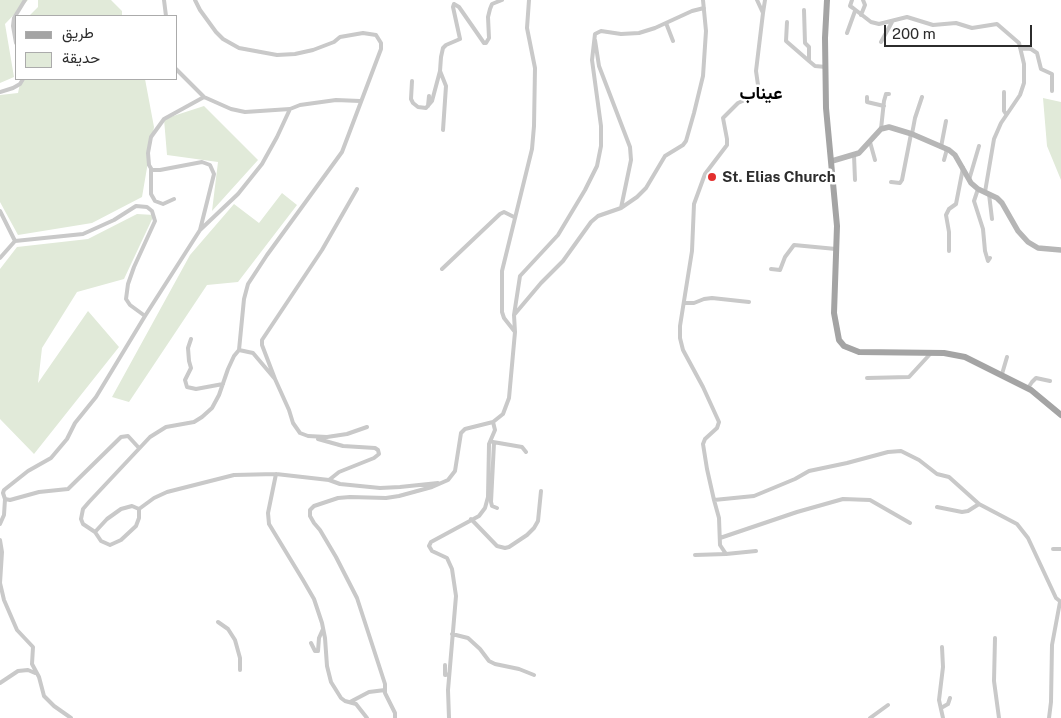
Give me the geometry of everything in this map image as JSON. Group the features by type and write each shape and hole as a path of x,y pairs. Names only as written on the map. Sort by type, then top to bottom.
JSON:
{"main road":[{"path":"827,0 826,108 836,214 834,313 840,340 844,346 863,353 944,352 964,357 1028,388 1061,415"}],"street":[{"path":"16,15 25,0"},
{"path":"164,0 166,15"},
{"path":"139,509 139,518 136,526 121,540 110,545 104,544 95,532 83,524 81,519 83,509 150,437 166,427 194,422 212,408 234,356 239,350 244,300 248,284 342,152 381,49 381,43 376,36 363,33 340,37 334,42 314,50 286,55 249,50 231,44 216,32 195,0"},
{"path":"412,81 413,103 420,108 428,106 432,101 440,71 443,48 460,39 454,4 456,2 484,43 486,43 489,38 488,17 490,9 492,4 502,0"},
{"path":"515,332 504,318 501,294 504,262 532,149 535,68 527,28 529,0"},
{"path":"514,315 541,283 563,261 591,222 598,216 621,208 637,197 646,188 665,156 683,145 686,141 703,76 706,31 703,0"},
{"path":"757,0 762,13"},
{"path":"726,554 720,545 719,518 706,469 703,444 705,438 717,428 719,422 683,350 679,333 693,247 694,204 705,174 726,145 727,139 723,118 738,103 756,95 758,85 756,71 765,0"},
{"path":"852,0 850,6 871,22 879,24 904,17 933,25 956,23 972,28 997,24 1000,29 1014,38 1020,48 1024,64 1024,83 1020,95 1006,114 994,139 987,193 992,219"},
{"path":"861,15 865,5 863,0"},
{"path":"594,34 604,31 630,34 648,30 692,11 704,8"},
{"path":"804,10 805,43 809,47 809,61"},
{"path":"847,33 856,10"},
{"path":"15,16 13,26 15,37"},
{"path":"881,42 889,25 894,21"},
{"path":"786,22 786,40 815,66 826,67"},
{"path":"666,23 673,41"},
{"path":"594,34 599,66 630,147 631,160 621,208"},
{"path":"395,718 395,713 387,698 385,684 357,598 339,563 310,516 310,510 314,506 338,498 392,497 448,480 455,471 461,433 465,429 493,422 503,414 509,398 515,332 514,315 520,276 554,241 585,190 597,166 601,126 592,60 594,34"},
{"path":"1020,48 1031,49 1037,53 1041,68 1052,74 1052,91"},
{"path":"178,71 204,97 231,109 245,112 290,109 300,105 336,100 360,101"},
{"path":"440,71 446,86 443,130"},
{"path":"0,92 13,88 22,80"},
{"path":"1004,92 1004,111 1006,114"},
{"path":"832,162 854,155 864,149 881,129 886,94 889,94"},
{"path":"428,106 429,96"},
{"path":"174,199 163,204 155,202 151,194 151,169 148,153 151,137 154,130 164,119 204,97"},
{"path":"867,97 867,102 884,106"},
{"path":"891,182 902,182 911,134 922,97"},
{"path":"0,524 4,515 5,499 2,495 4,490 28,471 51,458 64,444 75,424 96,397 200,230 233,199 258,170 290,109"},
{"path":"944,160 946,121"},
{"path":"881,129 889,127 911,134 944,148 955,155 969,180 978,189 997,198 1002,203 1018,231 1028,242 1038,248 1061,250"},
{"path":"870,142 874,160"},
{"path":"969,180 979,146"},
{"path":"854,155 855,180"},
{"path":"151,169 160,170 202,162 210,165 214,174 200,230"},
{"path":"949,251 949,232 946,214 956,204 963,168"},
{"path":"329,480 339,472 374,458 379,454 378,450 375,448 343,446 308,436 296,429 262,345 262,340 322,250 357,189"},
{"path":"978,189 974,201 983,229 988,261 990,258"},
{"path":"0,258 15,241 83,234 114,220 136,206 147,207 152,211 155,221 134,267 128,284 126,299 130,305 145,316"},
{"path":"0,211 15,241"},
{"path":"442,269 500,214 504,212 514,217"},
{"path":"771,269 780,270 789,250 794,245 836,249"},
{"path":"684,303 694,303 712,298 749,302"},
{"path":"191,339 188,348 188,361 191,368 185,380 187,386 190,389 196,389 222,384"},
{"path":"239,350 253,353 275,379"},
{"path":"867,378 909,377 932,352"},
{"path":"1002,374 1008,357"},
{"path":"1028,388 1036,378 1050,381"},
{"path":"449,718 449,674 456,596 452,569 447,558 432,551 430,546 432,542 482,512 487,504 489,444 495,430 493,422"},
{"path":"308,436 338,436 367,428"},
{"path":"5,499 10,500 39,492 68,490 121,437 128,436 139,448"},
{"path":"492,438 494,443 491,502 492,506 497,508"},
{"path":"494,443 518,445 526,452"},
{"path":"714,500 754,496 809,471 896,450 919,460 937,474 950,477 979,504 1020,528 1028,538 1056,598 1060,602 1052,644 1052,702 1049,718"},
{"path":"139,509 154,498 167,492 234,475 276,474 380,488 440,483"},
{"path":"276,474 268,513 269,524 310,590 323,629 327,666 331,682 341,698 359,707 367,718"},
{"path":"471,519 497,546 505,548 527,535 534,528 538,521 541,491"},
{"path":"720,538 843,499 870,500 910,523"},
{"path":"937,506 962,512 968,511 979,504"},
{"path":"95,532 107,519 121,509 132,506 139,509"},
{"path":"0,540 2,552 0,575 3,596 17,630 33,647 32,664 46,699 71,718"},
{"path":"1053,549 1061,550"},
{"path":"695,555 756,551"},
{"path":"1056,621 1061,616"},
{"path":"218,622 228,629 235,640 240,658 240,670"},
{"path":"311,643 315,651 318,651 319,638 323,629"},
{"path":"452,634 468,638 489,661 495,664 519,668 534,676"},
{"path":"995,638 994,681 999,718"},
{"path":"942,647 943,667 939,700 943,718"},
{"path":"445,665 445,675 449,674"},
{"path":"0,683 12,674 22,670 31,671 37,675"},
{"path":"349,702 369,692 385,690"},
{"path":"941,708 948,704 950,698"},
{"path":"870,718 888,704"}],"green space":[{"path":"0,0 28,0 5,24 14,77 0,83"},
{"path":"38,0 111,0 122,11 122,15 30,15 38,7"},
{"path":"21,80 145,80 154,127 142,197 92,223 18,235 0,202 0,95 18,93"},
{"path":"1043,98 1061,102 1061,180 1047,146"},
{"path":"204,106 258,160 212,211 218,162 167,155 164,119"},
{"path":"282,193 297,205 238,282 207,285 129,402 112,397 190,255 234,204 259,223"},
{"path":"137,214 154,215 124,279 77,292 42,348 38,383 88,311 119,347 34,454 0,419 0,269 17,247 88,239"}],"place":[{"name":"St. Elias Church","path":"712,177"}],"district":[{"name":"عيناب","path":"761,93"}]}
